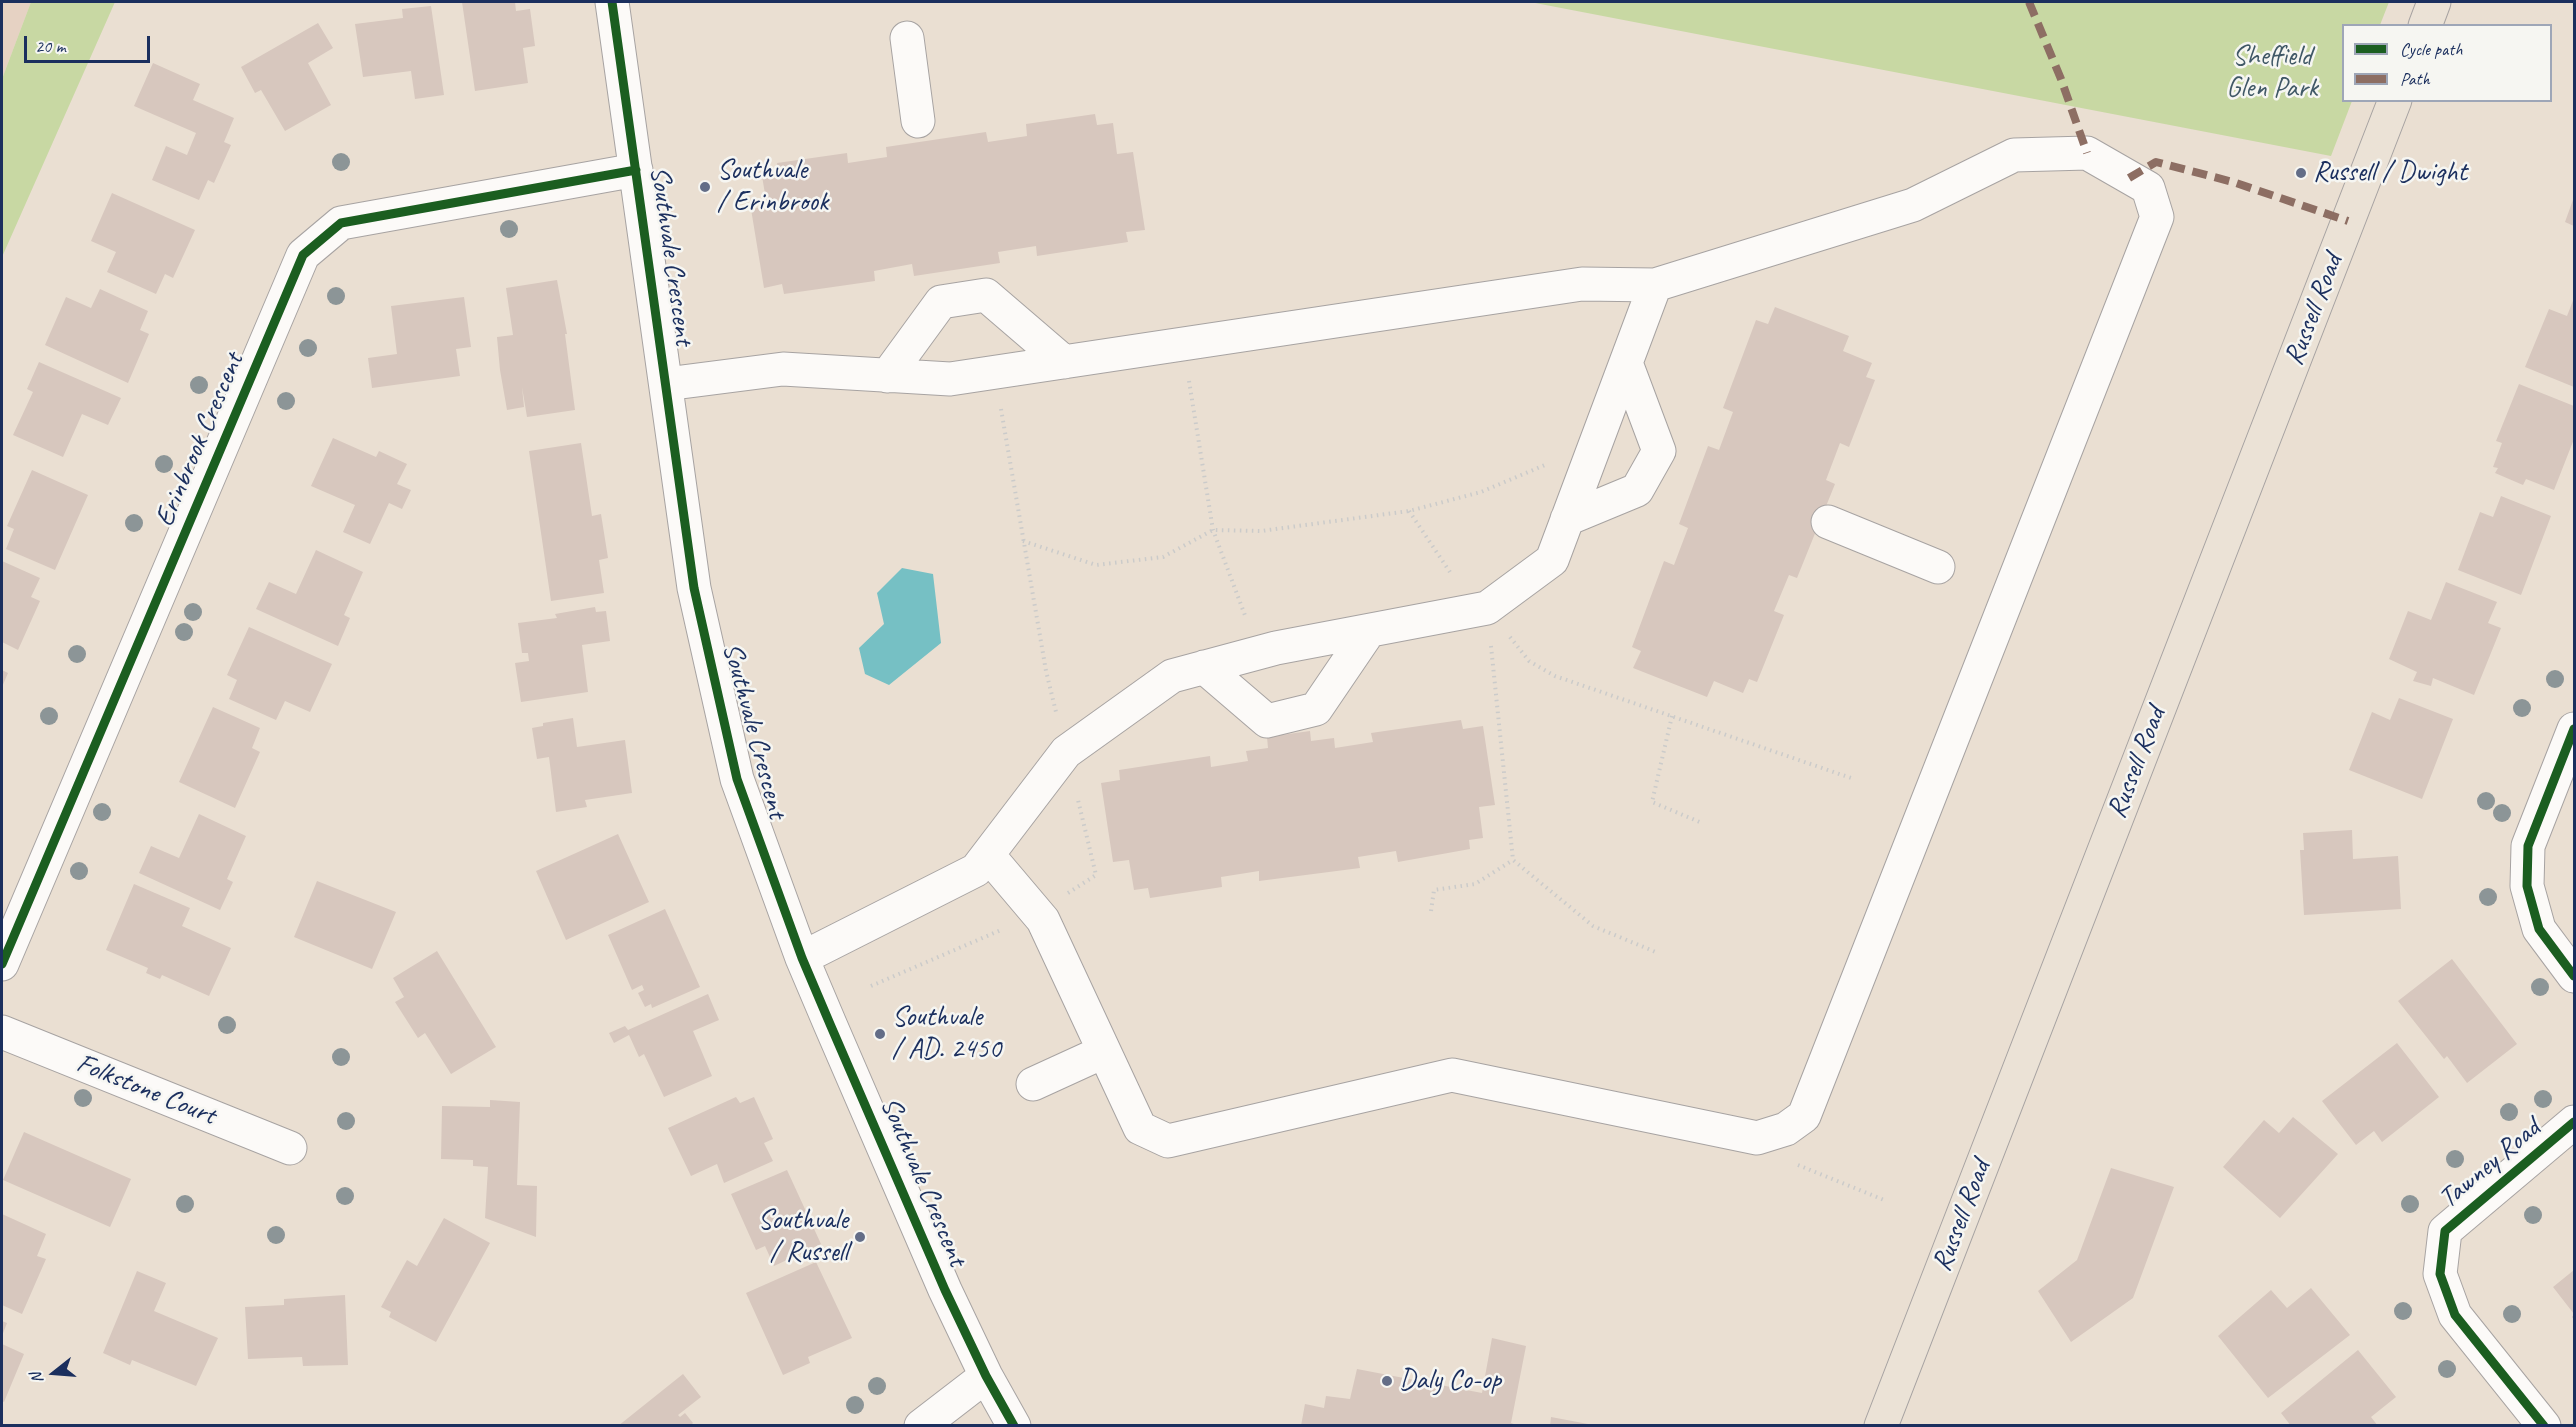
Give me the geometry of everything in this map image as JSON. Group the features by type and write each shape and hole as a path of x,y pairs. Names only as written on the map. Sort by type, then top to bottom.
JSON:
{"main road":[{"path":"2426,24 2434,2"},
{"name":"Russell Road","path":"1881,1425 2395,102"}],"street":[{"name":"Southvale Crescent","path":"612,2 694,588 737,779 802,958 945,1290 986,1376 1014,1425"},
{"path":"907,38 918,121"},
{"path":"666,384 783,369 950,379 1582,284 1655,285 1913,205 2014,155 2087,153 2148,188 2157,217 1804,1116 1786,1129 1757,1138 1452,1074 1168,1141 1140,1128 1043,920 988,855"},
{"name":"Erinbrook Crescent","path":"2,964 303,255 340,223 636,170"},
{"path":"802,958 976,870 1066,752 1172,676 1259,652 1482,609 1552,560 1655,285"},
{"path":"887,376 940,302 986,295 1064,362"},
{"path":"1567,519 1637,490 1659,451 1626,363"},
{"path":"1828,522 1938,567"},
{"path":"1204,667 1267,721 1316,709 1369,631"},
{"path":"2574,729 2528,846 2527,886 2539,929 2574,976"},
{"name":"Folkstone Court","path":"2,1032 290,1148"},
{"path":"1033,1084 1103,1052"},
{"name":"Tawney Road","path":"2544,1425 2455,1315 2440,1274 2445,1231 2574,1122"},
{"path":"921,1425 986,1376"}],"path":[{"path":"1183,344 1213,530 1259,652"},
{"path":"994,373 1046,671 1066,752"},
{"path":"1023,541 1096,565 1163,557 1213,530 1261,531 1409,511 1480,492 1547,464 1591,455"},
{"path":"1409,511 1482,609 1529,661 1555,676 1851,778"},
{"path":"1482,609 1513,860 1593,926 1658,953"},
{"path":"1672,716 1652,802 1702,823"},
{"path":"1431,911 1434,890 1475,884 1513,860"},
{"path":"1757,1138 1790,1162 1884,1200"}],"shaded area":[{"path":"2,2 31,2 2,79"}],"green space":[{"path":"31,2 115,2 2,257 2,79"},
{"name":"Sheffield Glen Park","path":"1530,2 2389,2 2380,24 2342,24 2342,102 2352,102 2331,156"}],"water":[{"path":"902,568 933,574 941,643 889,685 865,674 859,648 884,624 877,593"}],"building":[{"path":"462,2 515,2 516,11 530,9 535,46 523,48 528,83 475,91"},
{"path":"431,6 444,95 415,99 411,71 363,77 355,24 403,18 402,9"},
{"path":"318,23 333,48 308,63 331,105 285,131 261,90 255,93 241,67"},
{"path":"153,63 200,84 193,100 234,118 224,142 231,145 214,183 208,180 199,200 152,180 166,146 187,155 196,133 134,106"},
{"path":"1095,114 1097,125 1113,123 1117,154 1133,152 1145,230 1126,232 1128,242 1037,256 1036,246 998,252 1000,263 914,276 912,264 874,271 875,281 784,294 782,284 764,288 751,209 767,206 762,176 779,173 777,163 847,153 848,163 887,157 886,147 986,132 988,142 1027,136 1026,124"},
{"path":"112,193 195,230 173,278 165,274 156,294 107,272 116,252 91,241"},
{"path":"2574,197 2574,226 2565,222"},
{"path":"557,280 567,334 565,334 575,410 527,417 522,387 524,407 507,410 500,370 497,337 513,335 506,288"},
{"path":"100,289 148,311 140,330 149,334 128,383 45,345 66,297 91,308"},
{"path":"464,297 471,347 456,349 460,376 372,388 368,358 397,354 391,306"},
{"path":"2574,298 2574,387 2525,367 2549,309 2567,316"},
{"path":"1775,307 1849,336 1843,351 1872,363 1866,377 1875,380 1849,447 1840,443 1826,480 1835,484 1797,578 1789,575 1774,611 1784,615 1757,682 1749,679 1743,693 1714,681 1707,697 1633,668 1641,651 1632,647 1664,561 1674,565 1688,528 1679,524 1708,446 1719,450 1733,412 1723,408 1756,320 1768,324"},
{"path":"39,362 121,398 108,425 82,414 63,457 13,435 33,392 27,389"},
{"path":"2519,384 2574,406 2574,439 2554,490 2526,479 2523,485 2495,473 2498,468 2493,467 2502,443 2496,441"},
{"path":"333,438 376,457 379,451 407,464 397,484 411,490 402,509 389,503 370,544 343,532 355,505 311,486"},
{"path":"581,443 592,516 601,514 608,558 599,560 604,593 551,601 529,451"},
{"path":"32,470 88,495 55,570 6,549 14,529 7,526"},
{"path":"2501,496 2551,516 2521,595 2458,570 2480,512 2493,517"},
{"path":"316,550 363,572 344,615 350,618 338,646 256,609 269,582 296,594"},
{"path":"2,561 40,578 31,597 40,601 18,650 2,642"},
{"path":"2446,582 2497,602 2488,623 2501,628 2474,695 2433,678 2431,686 2413,681 2417,672 2389,659 2408,611 2431,620"},
{"path":"595,607 596,612 606,611 610,641 582,645 588,692 521,702 515,663 529,661 528,653 522,653 518,623 557,618 555,614"},
{"path":"249,627 332,664 310,712 285,701 276,720 229,699 237,680 227,675"},
{"path":"2,670 8,673 2,687"},
{"path":"2399,698 2453,719 2422,799 2349,770 2372,712 2390,720"},
{"path":"213,707 260,728 252,748 260,752 235,808 179,782"},
{"path":"573,718 577,747 625,740 632,793 585,800 587,807 556,812 549,757 537,759 532,728 543,726 543,723"},
{"path":"1461,720 1463,729 1483,726 1495,805 1479,807 1483,838 1469,840 1470,849 1398,862 1396,851 1358,857 1360,868 1259,881 1259,871 1221,877 1222,887 1150,898 1148,888 1134,890 1129,860 1113,862 1101,783 1120,780 1119,770 1210,756 1211,767 1248,761 1246,751 1268,748 1267,737 1310,731 1311,741 1334,738 1335,748 1373,742 1371,733"},
{"path":"199,814 246,836 227,879 233,882 220,910 139,873 151,846 179,858"},
{"path":"2352,830 2353,859 2398,856 2401,909 2304,915 2300,850 2304,850 2303,833"},
{"path":"618,834 649,902 566,940 536,871"},
{"path":"317,881 396,912 372,969 294,937"},
{"path":"134,884 190,908 182,926 231,948 209,996 162,975 160,979 146,973 148,968 106,950"},
{"path":"665,909 700,987 652,1008 651,1004 645,1007 638,993 644,990 642,985 632,990 608,935"},
{"path":"437,951 496,1047 451,1074 425,1033 418,1038 395,1002 404,997 393,978"},
{"path":"2452,959 2517,1044 2467,1083 2447,1056 2444,1059 2398,1001"},
{"path":"708,994 719,1020 693,1031 712,1076 664,1097 644,1054 639,1057 629,1035 614,1043 609,1033 625,1026 628,1030"},
{"path":"2397,1043 2439,1097 2382,1142 2374,1131 2356,1145 2322,1101"},
{"path":"736,1097 740,1103 754,1097 773,1139 764,1143 773,1161 724,1183 717,1164 691,1176 668,1128"},
{"path":"490,1100 520,1102 517,1185 537,1186 536,1237 485,1218 488,1167 473,1166 473,1160 441,1159 442,1106 490,1107"},
{"path":"2293,1117 2338,1154 2280,1218 2223,1167 2264,1120 2279,1133"},
{"path":"24,1132 131,1179 110,1227 3,1180"},
{"path":"2111,1168 2174,1187 2133,1298 2071,1342 2038,1291 2077,1260"},
{"path":"787,1170 821,1244 774,1266 765,1246 756,1250 731,1194"},
{"path":"2,1214 46,1234 37,1256 46,1259 22,1314 2,1305"},
{"path":"444,1218 490,1243 436,1342 389,1317 391,1312 381,1307 407,1260 417,1266"},
{"path":"816,1262 852,1338 808,1357 810,1363 783,1375 746,1293"},
{"path":"2574,1270 2574,1314 2553,1287"},
{"path":"137,1271 166,1283 154,1311 218,1338 196,1386 132,1360 130,1365 103,1353"},
{"path":"2311,1288 2350,1335 2268,1398 2218,1336 2271,1290 2287,1308"},
{"path":"345,1295 348,1365 303,1366 302,1357 248,1359 245,1307 284,1305 284,1299"},
{"path":"2,1321 7,1323 2,1336"},
{"name":"Daly Co-op","path":"1492,1338 1526,1346 1511,1423 1519,1426 1301,1426 1305,1404 1324,1408 1326,1396 1350,1399 1357,1369 1482,1393"},
{"path":"2,1344 24,1354 4,1402 2,1401"},
{"path":"2358,1350 2396,1397 2371,1417 2378,1426 2291,1426 2281,1413"},
{"path":"683,1374 701,1397 678,1415 680,1417 685,1413 693,1423 690,1426 618,1426"},
{"name":"Daly Co-op","path":"1551,1417 1588,1424 1588,1426 1550,1426"}],"marked path":[{"path":"2029,2 2061,79 2087,153"},
{"path":"2129,178 2156,162 2233,182 2348,221"}],"cycle path":[{"path":"612,2 694,588 737,779 802,958 830,1024 945,1290 986,1376 1014,1426"},
{"path":"2,964 303,255 341,223 636,170"},
{"path":"2574,729 2528,846 2527,886 2539,929 2574,976"},
{"path":"2544,1426 2455,1315 2440,1274 2445,1231 2574,1122"}],"place":[{"name":"Russell / Dwight","path":"2301,173"},
{"name":"Southvale / Erinbrook","path":"705,187"},
{"name":"Southvale / AD. 2450","path":"880,1034"},
{"name":"Southvale / Russell","path":"860,1237"},
{"name":"Daly Co-op","path":"1387,1381"}]}
